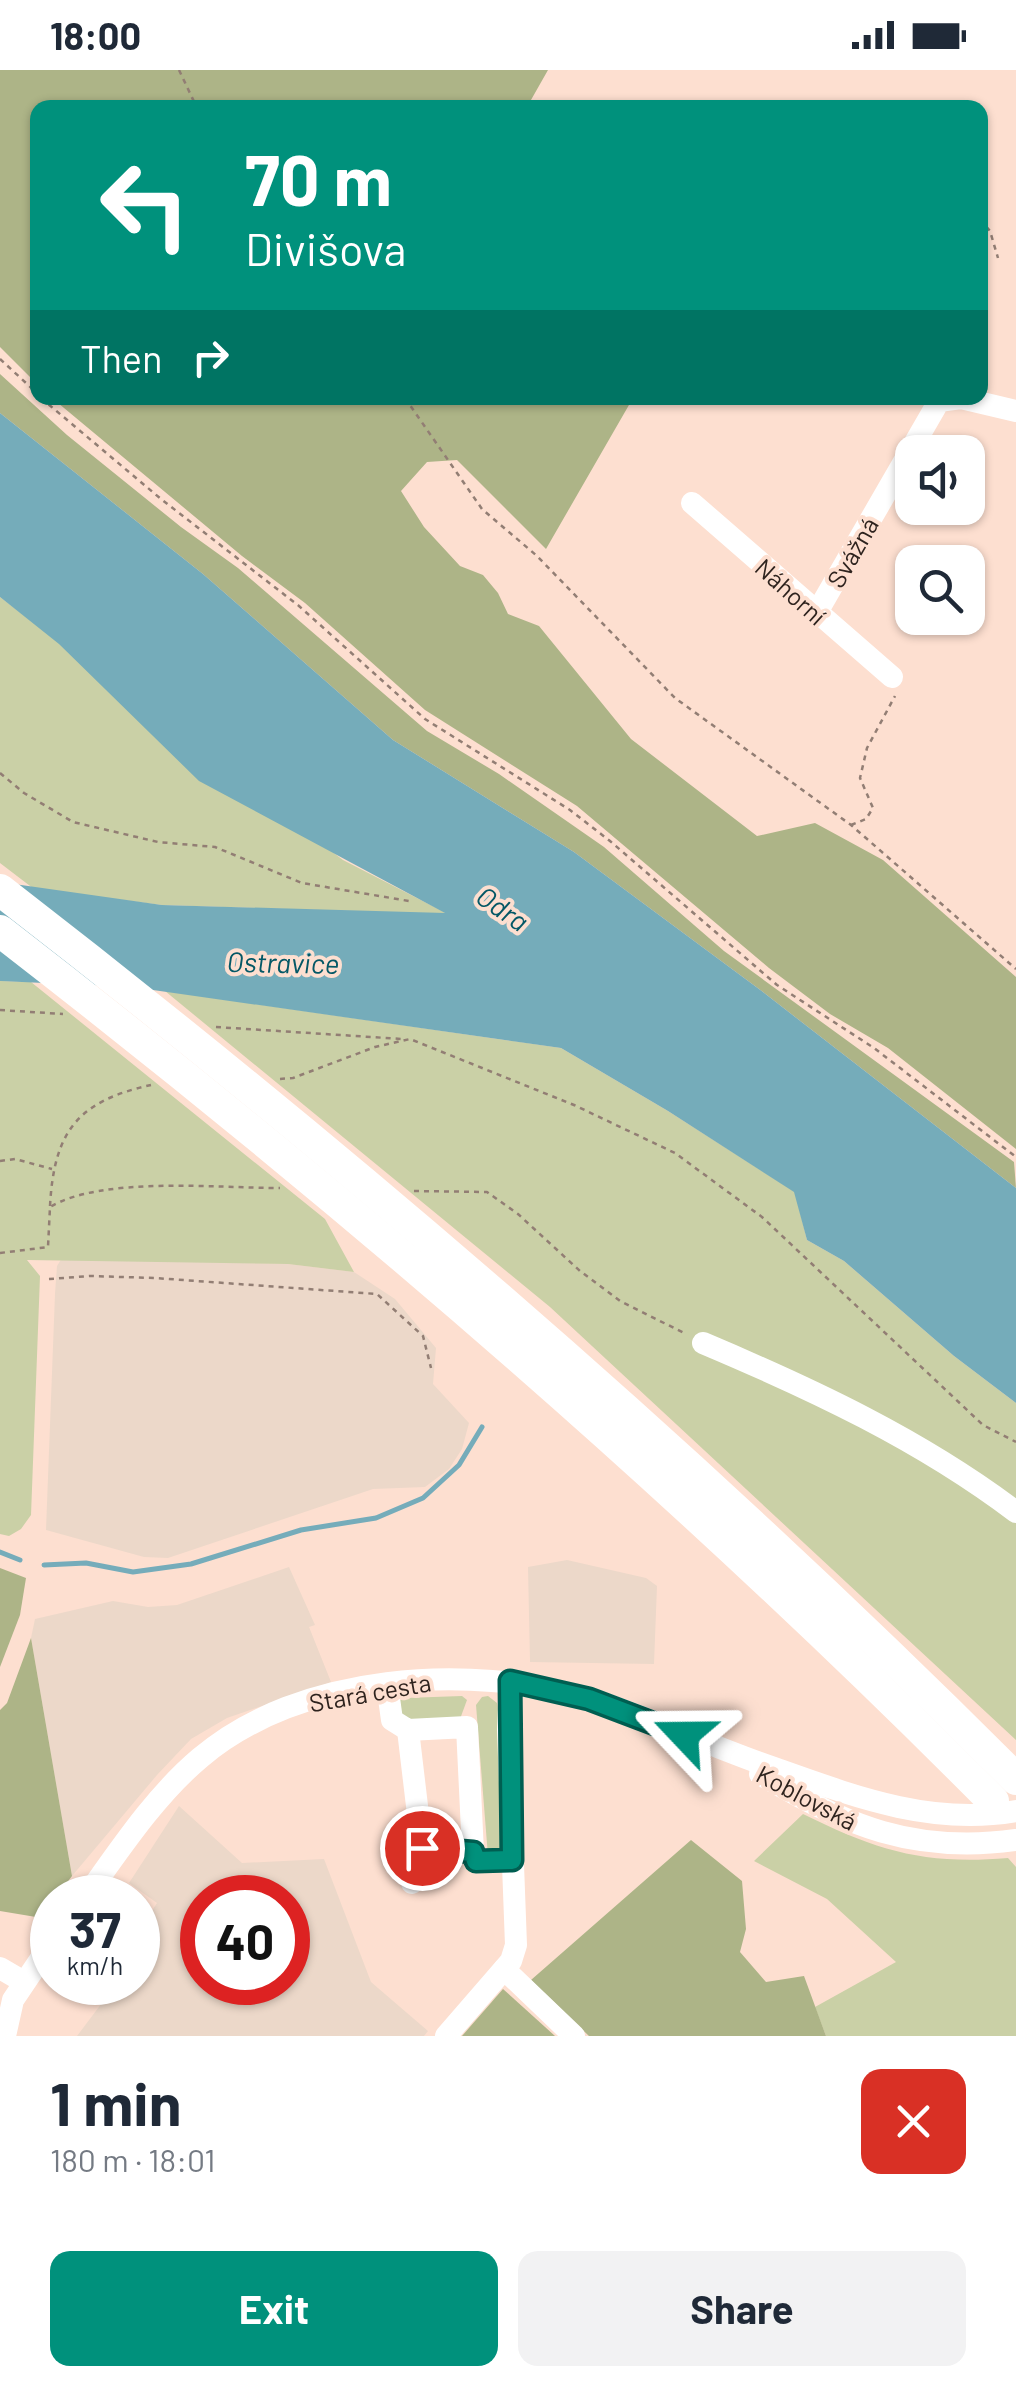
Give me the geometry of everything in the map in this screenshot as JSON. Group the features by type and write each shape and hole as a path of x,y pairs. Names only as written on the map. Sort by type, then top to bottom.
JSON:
{"highway":[{"path":"0,890 300,1127 462,1264 746,1516 1008,1797"},
{"path":"0,932 287,1159 458,1304 1008,1797"}],"street":[{"name":"Svážná","path":"988,404 1016,411"},
{"name":"Svážná","path":"816,614 938,405"},
{"name":"Náhorní","path":"692,503 892,678"},
{"path":"704,1342 852,1412 932,1456 1016,1512"},
{"name":"Stará cesta","path":"103,1875 166,1792 224,1740 291,1708 387,1684 443,1679 510,1681 604,1703 722,1752"},
{"path":"446,2036 511,1961 516,1945 510,1681"},
{"path":"387,1684 392,1720 408,1730 467,1728 476,1861 512,1860"},
{"path":"408,1730 422,1848 412,1883"},
{"name":"Koblovská","path":"722,1752 870,1800 944,1815 980,1816 1008,1797"},
{"name":"Koblovská","path":"722,1752 811,1804 859,1826 896,1837 959,1844 1016,1840"},
{"path":"422,1848 473,1852"},
{"path":"0,1968 24,1982"},
{"path":"504,1970 574,2036"},
{"path":"4,2025 30,1973"}],"path":[{"path":"179,70 193,100"},
{"path":"988,229 998,258"},
{"path":"0,358 30,387"},
{"path":"50,405 161,500 299,606 426,719 570,810 777,985 874,1048 1016,1157"},
{"path":"410,405 482,509 536,556 675,698 851,825 1016,968"},
{"path":"851,825 866,819 873,808 860,778 867,748 899,690 892,678"},
{"path":"0,773 24,793 72,822 158,842 214,847 302,883 408,900"},
{"path":"274,1079 293,1078 375,1047 410,1040 574,1105 674,1153 762,1217 983,1425 1016,1442"},
{"path":"0,1253 48,1247 52,1169 60,1142 74,1121 103,1098 160,1084"},
{"path":"0,1160 15,1159 52,1169"},
{"path":"50,1207 93,1190 287,1188"},
{"path":"409,1191 487,1192 620,1302 704,1342"},
{"path":"49,1280 90,1276 155,1278 376,1294 424,1336 431,1368"}],"shaded area":[{"path":"62,1258 288,1264 354,1272 395,1299 436,1348 433,1384 469,1423 462,1449 449,1469 425,1487 373,1489 168,1558 144,1557 46,1530 55,1294 57,1266"},
{"path":"567,1560 646,1578 657,1586 654,1664 530,1662 528,1567"},
{"path":"289,1567 315,1625 309,1627 331,1682 227,1718 191,1739 72,1875 31,1638 35,1619 113,1601 148,1607 177,1605"},
{"path":"179,1806 242,1863 324,1859 371,1982 428,2031 424,2036 77,2036 100,2005 160,2005 160,1875 134,1875"}],"green space":[{"path":"0,70 548,70 531,100 30,100 30,377 0,347"},
{"path":"0,374 30,405 238,568 427,731 499,774 604,847 724,951 1014,1162 1016,1188 574,852 393,740 203,574 0,413"},
{"path":"60,405 629,405 546,549 457,460 427,462 401,491 424,527 460,566 483,575 508,614 539,626 631,739 757,836 815,823 883,860 1016,977 1016,1149 888,1048 830,1014 769,968 577,806 425,710 305,603 242,556"},
{"path":"0,597 343,860 448,914 162,905 34,889 0,863"},
{"path":"0,981 31,982 325,1219 354,1272 288,1264 27,1260 40,1276 31,1515 21,1529 9,1536 0,1534"},
{"path":"165,991 561,1048 795,1192 807,1240 844,1261 954,1356 1016,1403 1016,1740 550,1307"},
{"path":"0,1568 26,1578 20,1615 0,1667"},
{"path":"31,1638 72,1875 30,1875 30,1916 0,1911 0,1710 7,1703"},
{"path":"462,1696 467,1700 460,1719 401,1717 400,1700 405,1698"},
{"path":"488,1696 498,1709 505,1855 488,1856 476,1705"},
{"path":"803,1814 902,1852 951,1859 1008,1858 1016,1867 1016,2036 826,2036 815,2007 896,1962 827,1899 754,1861"},
{"path":"691,1840 742,1881 746,1929 740,1952 766,1982 804,1976 826,2036 589,2036 531,1980"},
{"path":"503,1989 555,2036 462,2036"}],"water":[{"path":"0,413 203,574 393,740 574,852 1016,1188 1016,1403 954,1356 844,1261 807,1240 794,1192 561,1048 132,987 0,981 0,882 162,905 445,913 199,781 59,644 0,597"}],"waterway":[{"path":"44,1565 86,1563 133,1572 191,1564 301,1530 376,1518 423,1498 459,1465 482,1427"},
{"path":"0,1552 20,1560"}],"route":[{"path":"422,1848 473,1852 476,1861 485,1863 512,1860 510,1681 589,1699 684,1735"}],"water label":[{"name":"Odra","path":"503,908"},
{"name":"Ostravice","path":"283,962"}]}
